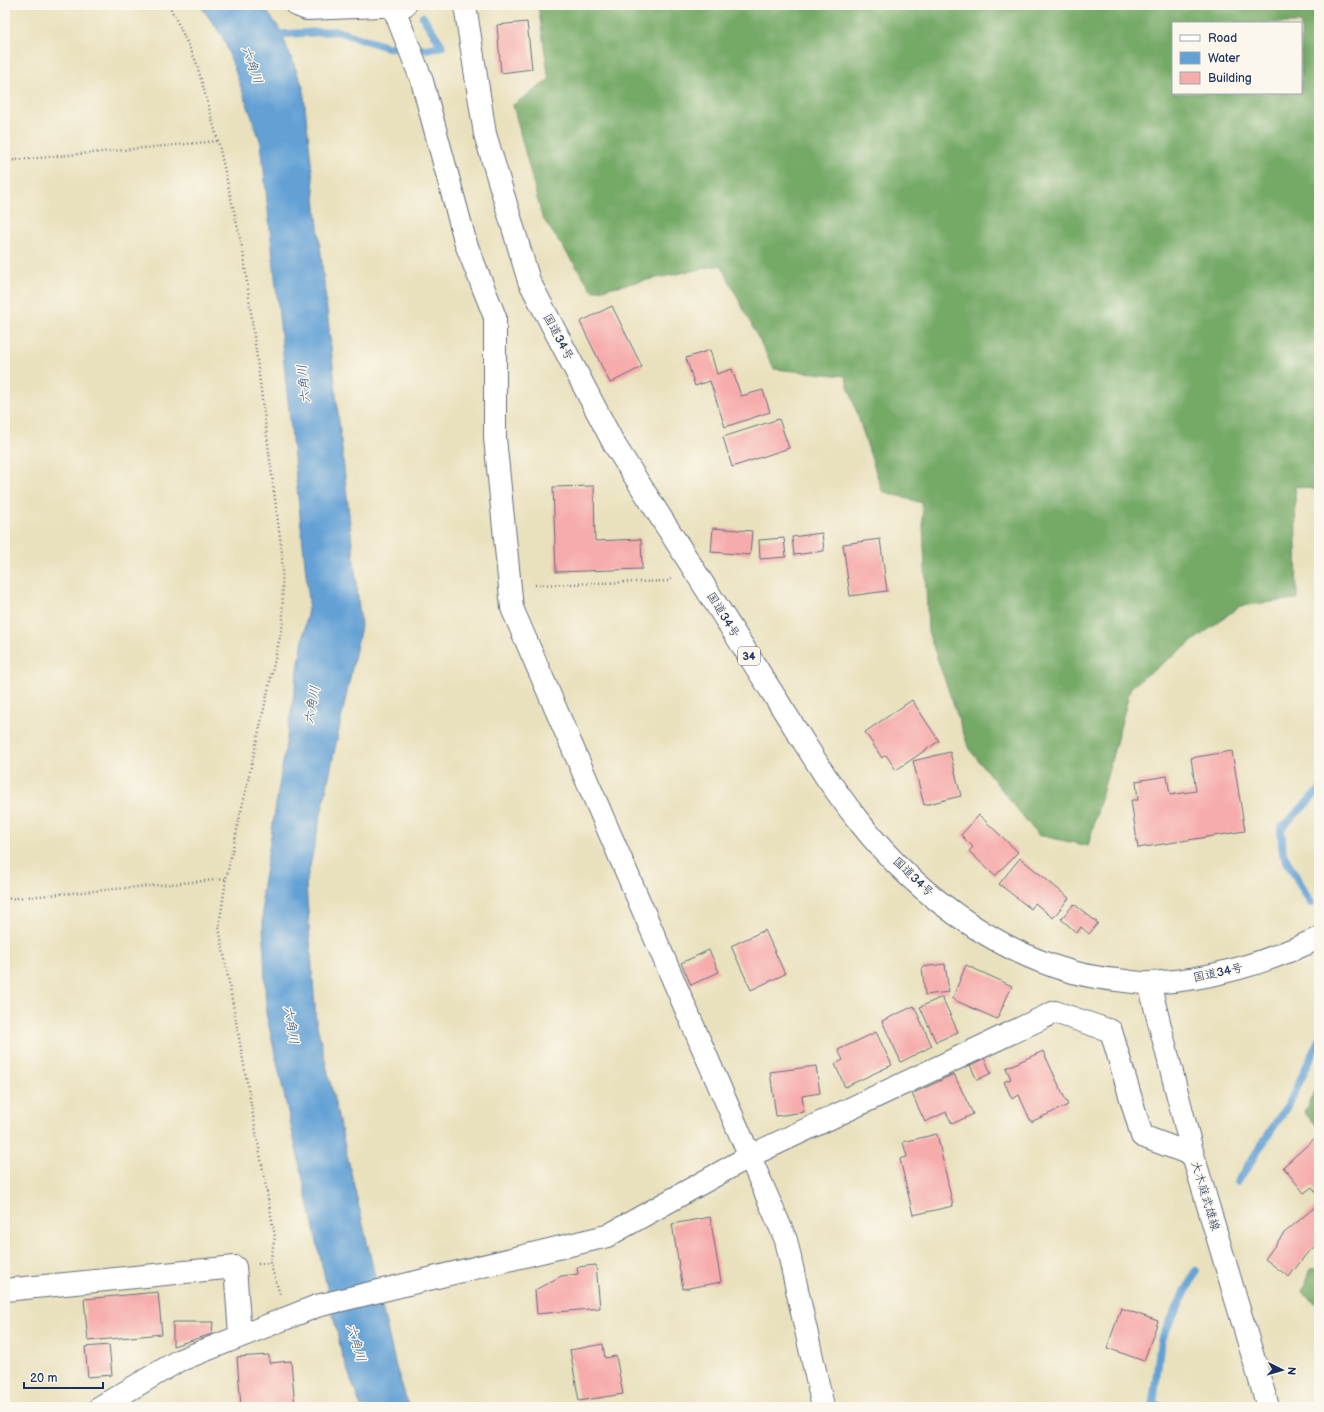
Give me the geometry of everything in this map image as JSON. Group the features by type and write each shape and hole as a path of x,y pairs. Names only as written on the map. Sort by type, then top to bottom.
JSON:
{"main road":[{"path":"297,5 307,9 399,5 404,35 422,81 466,244 495,317 495,438 512,608 786,1240 823,1407"},
{"name":"国道34号","path":"465,5 485,134 529,281 614,444 826,777 857,820 904,871 945,907 1000,942 1053,967 1094,978 1149,983 1195,978 1240,968 1278,957 1319,938"},
{"name":"大木庭武雄線","path":"1149,983 1193,1156 1268,1407"},
{"path":"100,1407 178,1361 240,1335 317,1306 607,1236 750,1156 1055,1012 1111,1031 1142,1136 1193,1156"},
{"path":"5,1290 235,1267 240,1335"}],"path":[{"path":"169,5 196,61 218,141 243,251 282,561 283,623 226,878 218,927 274,1238 270,1263 288,1317"},
{"path":"5,160 218,141"},
{"path":"510,585 669,581 692,565"},
{"path":"5,899 226,878"}],"green space":[{"path":"538,5 1319,5 1319,490 1295,486 1297,599 1240,606 1131,687 1088,846 1038,835 969,749 928,632 922,503 882,491 845,376 774,369 721,265 593,291 542,217 513,105 549,80"},
{"path":"1319,1083 1319,1128 1304,1112"},
{"path":"1319,1268 1319,1305 1302,1292 1311,1269"}],"water":[{"name":"六角川","path":"200,5 262,5 279,28 303,87 361,626 306,885 316,1021 396,1367 409,1407 361,1407 342,1355 266,1013 262,891 309,602 261,143 223,37"}],"building":[{"path":"527,22 532,69 501,73 497,25"},
{"path":"612,306 642,367 610,383 580,322"},
{"path":"710,350 717,374 732,369 741,396 763,390 770,412 725,427 710,381 695,386 686,358"},
{"path":"779,419 789,448 732,467 723,437"},
{"path":"594,486 595,541 641,539 642,569 556,572 553,487"},
{"path":"713,528 752,531 750,555 711,552"},
{"path":"822,533 824,551 794,555 792,537"},
{"path":"784,538 786,557 760,559 759,540"},
{"path":"880,539 887,591 850,596 843,544"},
{"path":"912,700 939,741 896,770 886,755 882,758 865,732"},
{"path":"1232,751 1245,831 1138,848 1131,800 1138,800 1136,781 1167,776 1170,795 1196,791 1191,758"},
{"path":"950,752 961,796 924,805 913,761"},
{"path":"979,815 1018,852 995,876 969,851 973,847 961,835"},
{"path":"1020,858 1069,898 1053,918 1035,903 1031,909 999,884"},
{"path":"1074,904 1098,923 1089,934 1081,927 1077,933 1061,919"},
{"path":"765,930 785,974 751,990 731,946"},
{"path":"709,950 719,972 691,985 681,963"},
{"path":"945,964 949,992 925,995 922,967"},
{"path":"966,965 1012,986 997,1019 952,999"},
{"path":"942,997 958,1032 936,1042 920,1007"},
{"path":"914,1006 932,1046 901,1062 882,1021"},
{"path":"876,1032 892,1065 845,1087 835,1064 843,1060 838,1050"},
{"path":"1043,1051 1068,1105 1031,1122 1019,1095 1012,1099 1004,1082 1011,1079 1006,1068"},
{"path":"984,1058 991,1073 977,1080 970,1065"},
{"path":"816,1066 820,1093 802,1096 804,1112 776,1116 770,1072"},
{"path":"954,1074 973,1114 952,1124 946,1112 925,1122 912,1094"},
{"path":"937,1134 953,1206 913,1215 900,1159 907,1157 903,1142"},
{"path":"1315,1138 1319,1142 1319,1196 1312,1187 1304,1193 1283,1167"},
{"path":"1316,1206 1319,1209 1319,1243 1307,1253 1289,1277 1265,1259 1284,1233"},
{"path":"710,1217 721,1282 683,1289 672,1224"},
{"path":"596,1265 600,1308 537,1314 535,1290 561,1276 578,1274 577,1267"},
{"path":"158,1292 162,1334 88,1341 84,1299"},
{"path":"1121,1308 1158,1321 1144,1361 1107,1348"},
{"path":"173,1322 213,1322 212,1334 173,1346"},
{"path":"603,1344 605,1358 616,1356 623,1394 579,1401 570,1350"},
{"path":"109,1345 112,1375 88,1377 85,1347"},
{"path":"269,1355 269,1363 291,1361 295,1407 241,1407 237,1357"}],"waterway":[{"path":"271,35 337,31 387,47 426,49 442,46 423,17"},
{"path":"1311,903 1283,854 1281,828 1319,791"},
{"path":"1238,1181 1291,1100 1319,1040"},
{"path":"1161,1407 1153,1403 1161,1340 1196,1271"}]}
